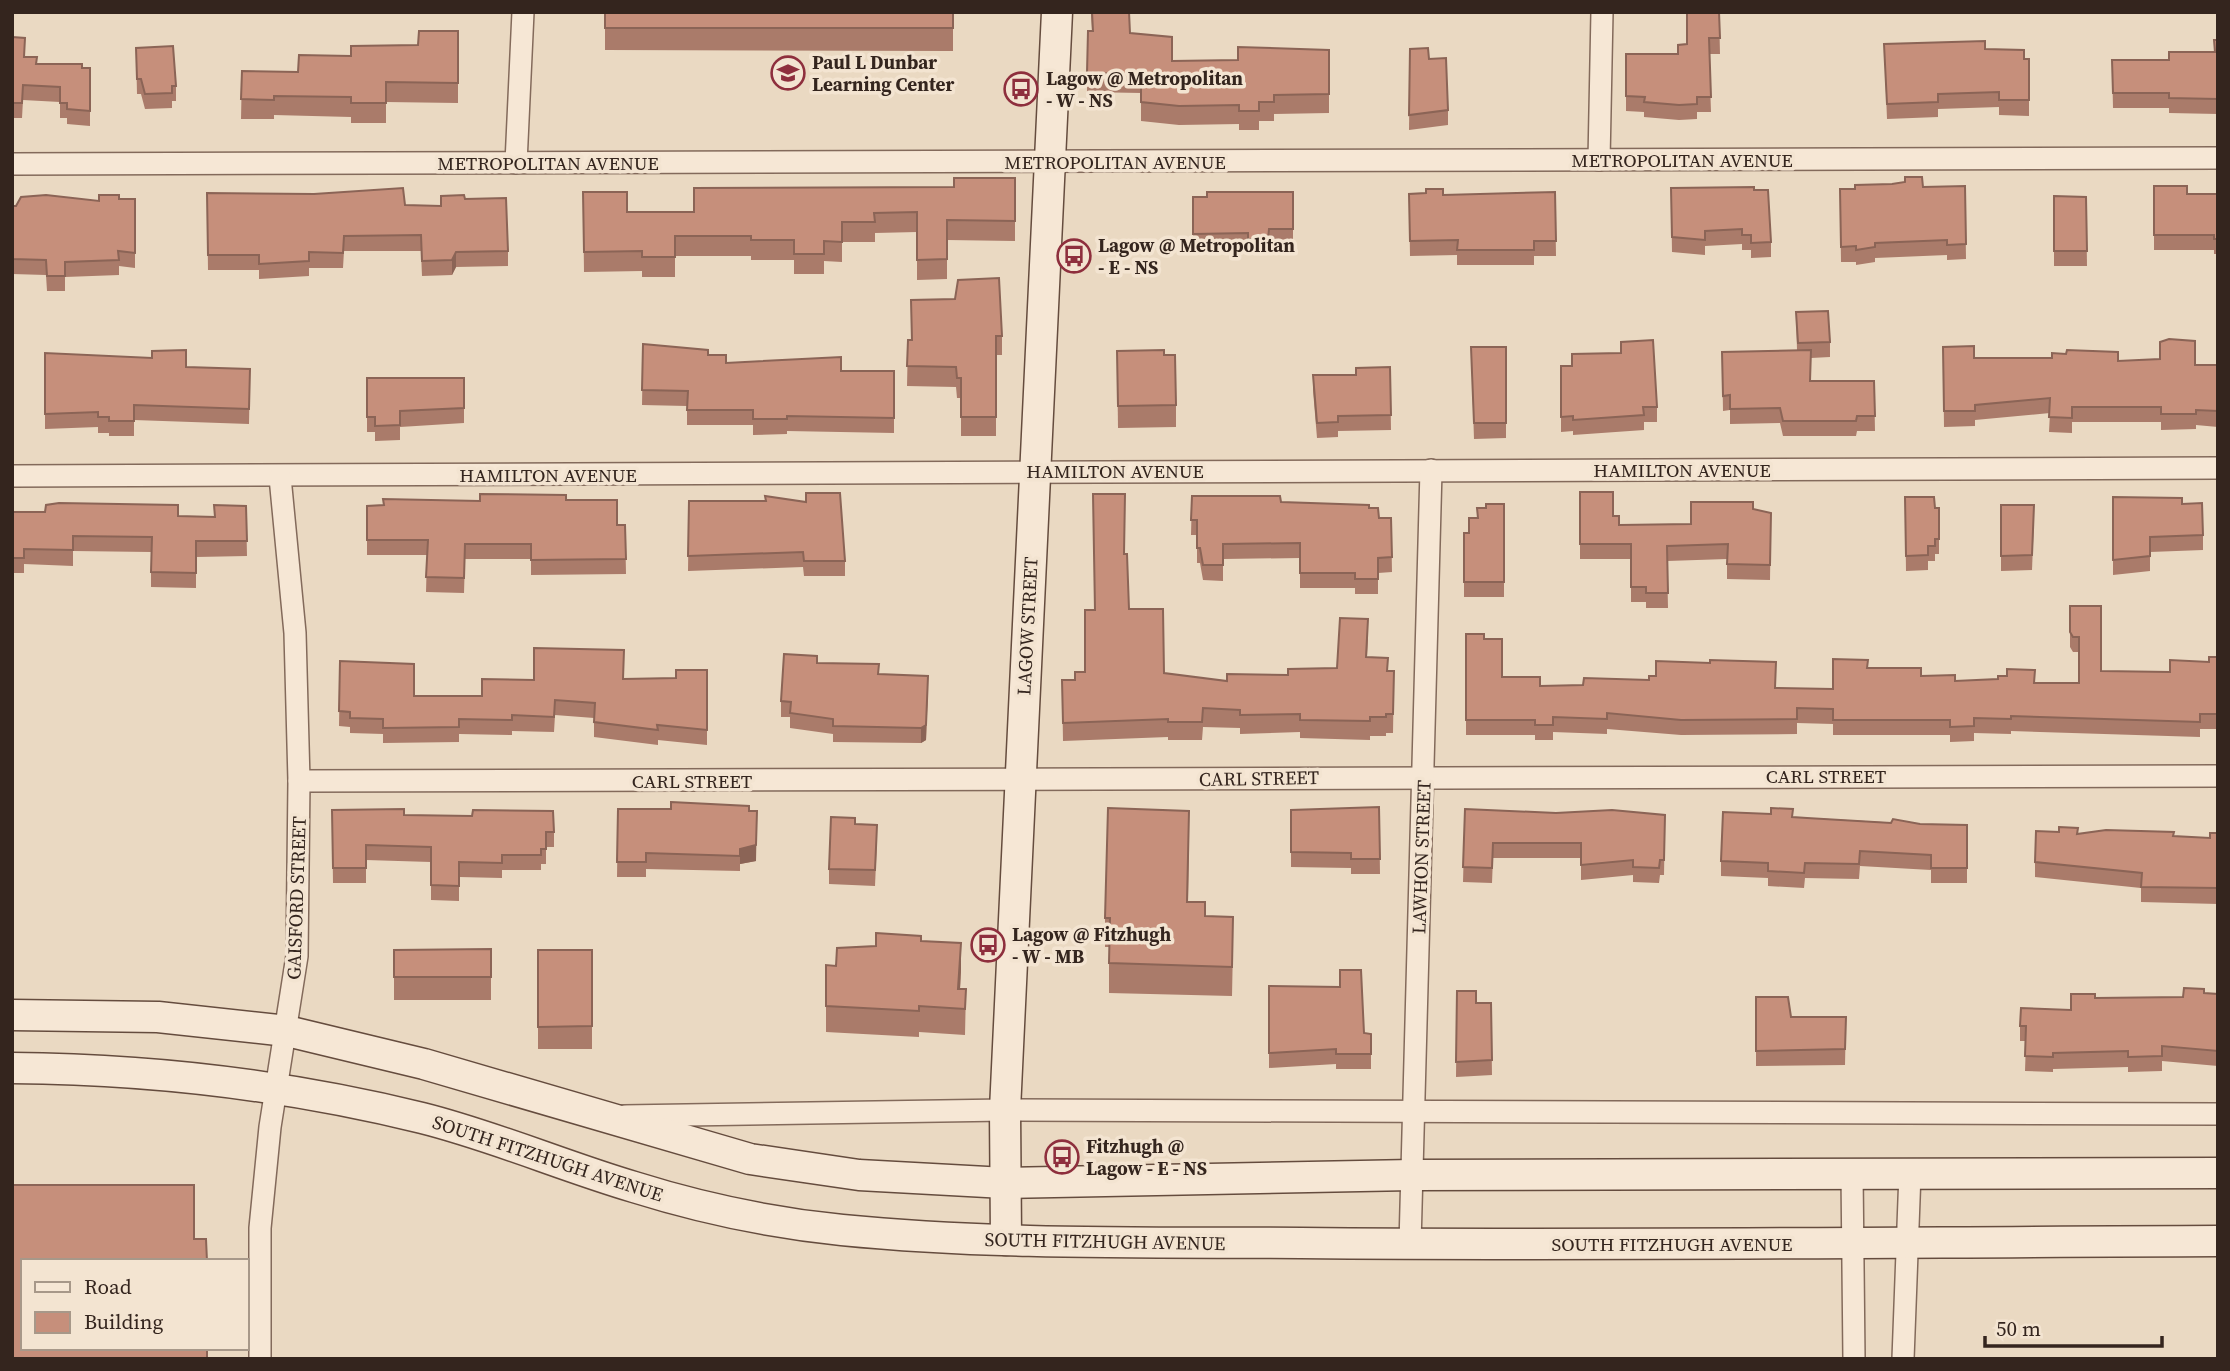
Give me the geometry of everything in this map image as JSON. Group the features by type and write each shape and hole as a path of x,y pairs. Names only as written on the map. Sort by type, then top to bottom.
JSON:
{"main road":[{"name":"LAGOW STREET","path":"1006,1240 1005,1110 1057,12"},
{"path":"12,1015 158,1017 287,1031 424,1064 750,1159 859,1175 1005,1183 1412,1175 2218,1173"},
{"name":"SOUTH FITZHUGH AVENUE","path":"12,1068 149,1074 276,1087 425,1119 635,1188 744,1215 836,1230 1006,1240 1410,1244 2218,1241"}],"street":[{"path":"516,163 523,12"},
{"path":"1599,160 1602,12"},
{"name":"METROPOLITAN AVENUE","path":"12,164 2218,158"},
{"name":"HAMILTON AVENUE","path":"12,476 2218,468"},
{"name":"LAWHON STREET","path":"1410,1244 1431,470"},
{"name":"GAISFORD STREET","path":"260,1359 260,1228 276,1087 297,956 299,781 296,633 280,477"},
{"name":"CARL STREET","path":"299,781 2218,776"},
{"path":"602,1116 1005,1110 2218,1114"},
{"path":"1852,1173 1854,1359"},
{"path":"1903,1359 1910,1173"}],"building":[{"path":"605,12 953,12 953,28 605,28"},
{"path":"1092,12 1129,12 1130,33 1172,37 1172,61 1238,60 1238,47 1329,50 1329,94 1274,95 1274,102 1259,102 1259,111 1239,111 1239,105 1179,106 1141,102 1141,74 1087,73 1088,31 1093,31"},
{"path":"1687,12 1719,12 1720,38 1709,38 1711,97 1697,97 1697,104 1679,105 1644,102 1645,97 1626,96 1626,54 1678,54 1678,45 1687,44"},
{"path":"419,31 458,31 458,83 386,82 386,103 351,103 351,97 274,96 274,100 241,99 242,71 298,72 299,55 351,56 351,46 418,45"},
{"path":"12,37 25,38 24,57 37,57 36,64 82,64 82,68 90,68 90,111 67,109 67,103 60,103 60,87 23,85 22,103 12,103"},
{"path":"2214,40 2218,40 2218,99 2169,98 2169,93 2113,93 2112,60 2169,60 2169,52 2215,52"},
{"path":"1985,41 1985,49 2024,50 2024,59 2029,59 2029,100 1999,100 1999,92 1938,94 1938,102 1887,104 1884,44"},
{"path":"173,46 176,86 172,86 172,93 145,94 141,79 137,79 136,48"},
{"path":"1428,48 1429,59 1446,58 1448,110 1409,115 1410,49"},
{"path":"1905,177 1922,177 1923,187 1965,186 1966,244 1947,245 1947,240 1875,243 1875,247 1856,250 1856,246 1841,247 1840,189 1855,189 1855,185 1905,182"},
{"path":"954,178 1015,178 1015,221 947,220 947,259 917,260 917,212 874,213 875,222 842,222 842,242 824,241 824,254 794,254 794,240 751,240 751,236 675,236 675,257 642,257 642,251 584,252 583,192 627,192 627,212 694,212 694,188 954,187"},
{"path":"2154,186 2187,186 2187,194 2218,194 2218,239 2214,239 2214,235 2154,235"},
{"path":"1754,187 1754,190 1768,190 1771,242 1751,243 1751,235 1742,235 1742,229 1705,231 1705,240 1672,237 1671,188"},
{"path":"403,188 405,205 441,206 441,196 464,195 465,199 506,198 508,251 456,252 452,260 422,261 421,235 344,236 343,253 309,252 309,261 259,264 259,255 208,255 207,193 314,194"},
{"path":"1426,189 1443,189 1443,195 1555,192 1556,241 1534,241 1534,250 1457,250 1458,240 1410,241 1409,194 1426,193"},
{"path":"1207,192 1293,192 1293,229 1269,229 1268,239 1248,239 1248,233 1193,234 1193,197 1207,197"},
{"path":"46,195 99,201 99,195 119,195 119,199 135,199 135,253 118,251 119,260 65,262 65,276 47,276 46,260 12,259 12,206 16,206 21,197"},
{"path":"2054,196 2086,197 2087,251 2054,251"},
{"path":"999,278 1002,336 996,336 996,417 961,417 961,378 957,378 956,367 907,366 908,340 912,340 911,300 955,299 958,280"},
{"path":"1828,311 1830,342 1798,343 1796,312"},
{"path":"2169,339 2195,341 2195,365 2218,365 2218,411 2196,410 2196,414 2161,414 2161,407 2072,407 2072,418 2049,417 2050,398 1975,405 1975,411 1944,411 1943,347 1974,346 1974,358 2052,358 2052,353 2066,354 2067,350 2118,352 2118,361 2160,359 2160,342"},
{"path":"1653,340 1657,407 1643,407 1644,415 1573,420 1573,416 1561,417 1561,366 1572,366 1572,354 1621,353 1621,342"},
{"path":"643,344 708,350 708,355 726,355 726,363 841,357 841,371 894,371 894,418 787,416 787,419 753,419 753,410 687,410 688,391 642,390"},
{"path":"1471,347 1506,347 1506,423 1474,423"},
{"path":"186,350 186,367 250,369 249,409 134,405 134,421 109,421 109,417 98,417 98,412 45,414 45,353 152,358 152,351"},
{"path":"1164,350 1164,355 1175,355 1176,405 1118,406 1117,351"},
{"path":"1811,350 1810,381 1874,381 1875,416 1857,416 1856,421 1783,421 1780,408 1730,409 1730,395 1723,396 1722,352"},
{"path":"1390,367 1391,415 1338,416 1338,422 1317,423 1313,375 1356,375 1356,368"},
{"path":"367,378 464,378 464,408 400,411 400,425 375,426 375,417 367,417"},
{"path":"1580,492 1613,492 1613,516 1619,516 1619,525 1691,524 1691,502 1753,502 1753,509 1771,513 1770,565 1727,564 1728,544 1667,546 1668,593 1646,593 1646,587 1631,587 1631,544 1580,544"},
{"path":"806,493 840,493 845,561 804,561 803,552 688,556 689,501 766,501 765,496 806,502"},
{"path":"480,494 566,495 566,500 617,500 617,525 625,525 626,559 531,560 531,544 465,544 464,578 426,577 428,540 367,540 367,506 384,505 383,499 480,501"},
{"path":"1093,494 1125,494 1124,554 1127,554 1129,609 1163,609 1164,673 1227,681 1227,674 1288,675 1288,669 1337,668 1340,618 1368,619 1366,657 1388,658 1387,671 1394,671 1393,714 1370,717 1370,721 1300,720 1300,714 1240,715 1240,710 1203,708 1202,722 1168,722 1168,719 1063,723 1062,680 1075,680 1075,672 1085,672 1085,610 1095,610"},
{"path":"1192,496 1280,496 1281,502 1369,505 1369,508 1378,508 1379,518 1391,518 1392,557 1378,558 1378,579 1355,579 1355,573 1300,573 1300,543 1223,544 1223,565 1203,565 1200,548 1197,548 1197,520 1191,520"},
{"path":"1905,497 1934,497 1935,508 1939,508 1939,539 1935,539 1935,546 1928,546 1928,555 1906,556"},
{"path":"2113,497 2182,498 2182,504 2202,503 2203,535 2150,537 2150,556 2113,560"},
{"path":"1486,504 1504,504 1504,582 1464,582 1464,533 1469,533 1469,518 1478,518 1477,508 1486,508"},
{"path":"46,505 178,505 178,516 215,517 214,505 246,506 247,541 196,541 196,573 151,572 152,537 73,536 73,550 24,549 24,558 12,558 12,512 45,512"},
{"path":"2001,505 2034,505 2032,555 2001,556"},
{"path":"2070,606 2101,606 2101,671 2170,672 2170,660 2209,662 2209,657 2218,657 2218,714 2200,714 2200,722 2011,716 2011,719 1974,718 1974,726 1950,727 1950,720 1833,720 1833,709 1797,708 1797,719 1681,720 1607,713 1607,719 1553,717 1553,725 1535,725 1535,720 1466,720 1466,634 1484,634 1484,639 1502,639 1502,677 1540,677 1540,686 1583,685 1584,678 1649,680 1649,676 1656,676 1656,661 1710,663 1710,660 1776,662 1775,688 1833,689 1833,659 1868,660 1867,668 1921,668 1921,676 1955,675 1955,681 1998,679 1998,676 2007,676 2007,669 2035,670 2034,683 2079,683 2079,637 2073,637 2070,632"},
{"path":"534,648 624,650 623,679 676,678 676,670 707,670 707,730 657,725 658,730 594,722 595,703 555,700 554,717 512,715 512,720 459,719 459,727 383,728 383,719 350,718 350,712 339,711 340,661 414,664 414,696 482,696 482,679 534,680"},
{"path":"784,654 817,656 817,663 879,664 878,674 928,676 926,725 921,728 833,726 833,719 790,713 791,702 781,701"},
{"path":"671,802 749,806 749,811 757,811 756,845 740,849 740,856 646,853 646,862 617,862 618,809 671,809"},
{"path":"1379,807 1380,859 1351,859 1351,853 1291,852 1291,810"},
{"path":"1108,808 1189,811 1187,902 1205,902 1205,916 1233,917 1232,967 1109,963 1110,918 1105,918"},
{"path":"1771,808 1793,809 1792,817 1891,823 1893,819 1920,824 1967,825 1967,868 1931,868 1931,855 1860,851 1859,864 1805,863 1804,873 1768,871 1768,863 1721,861 1723,812 1771,814"},
{"path":"404,809 404,815 472,816 473,810 553,811 554,832 546,832 546,849 541,849 541,855 502,855 502,863 459,862 459,886 431,885 431,847 366,845 366,868 333,868 332,810"},
{"path":"1465,809 1556,813 1612,810 1665,815 1664,860 1660,860 1659,868 1633,867 1633,860 1581,865 1581,843 1493,843 1492,868 1463,867"},
{"path":"831,817 855,818 855,824 877,825 875,870 829,869"},
{"path":"2059,827 2078,828 2077,834 2106,830 2174,832 2173,836 2210,838 2210,833 2218,833 2218,888 2141,887 2142,873 2035,862 2036,831 2059,832"},
{"path":"876,933 921,936 921,941 961,943 958,989 966,989 965,1009 919,1006 919,1011 826,1006 826,965 836,966 837,948 876,946"},
{"path":"491,949 491,977 394,977 394,950"},
{"path":"538,950 592,950 592,1026 538,1027"},
{"path":"1340,970 1361,970 1364,1033 1371,1034 1371,1054 1336,1054 1336,1049 1269,1053 1269,986 1340,987"},
{"path":"2184,988 2204,989 2204,993 2218,994 2218,1051 2162,1046 2162,1056 2128,1057 2128,1051 2053,1053 2053,1057 2025,1056 2026,1026 2020,1026 2021,1008 2071,1010 2071,994 2095,994 2095,998 2183,997"},
{"path":"1457,991 1476,991 1476,1003 1491,1003 1492,1060 1456,1062"},
{"path":"1756,997 1788,997 1791,1017 1846,1017 1845,1049 1756,1051"},
{"path":"12,1185 194,1185 194,1239 206,1239 207,1259 21,1259 21,1350 207,1350 207,1359 12,1359"}],"place":[{"name":"Paul L Dunbar Learning Center","path":"788,73"},
{"name":"Lagow @ Metropolitan - W - NS","path":"1021,89"},
{"name":"Lagow @ Metropolitan - E - NS","path":"1074,256"},
{"name":"Lagow @ Fitzhugh - W - MB","path":"988,945"},
{"name":"Fitzhugh @ Lagow - E - NS","path":"1062,1157"}]}
